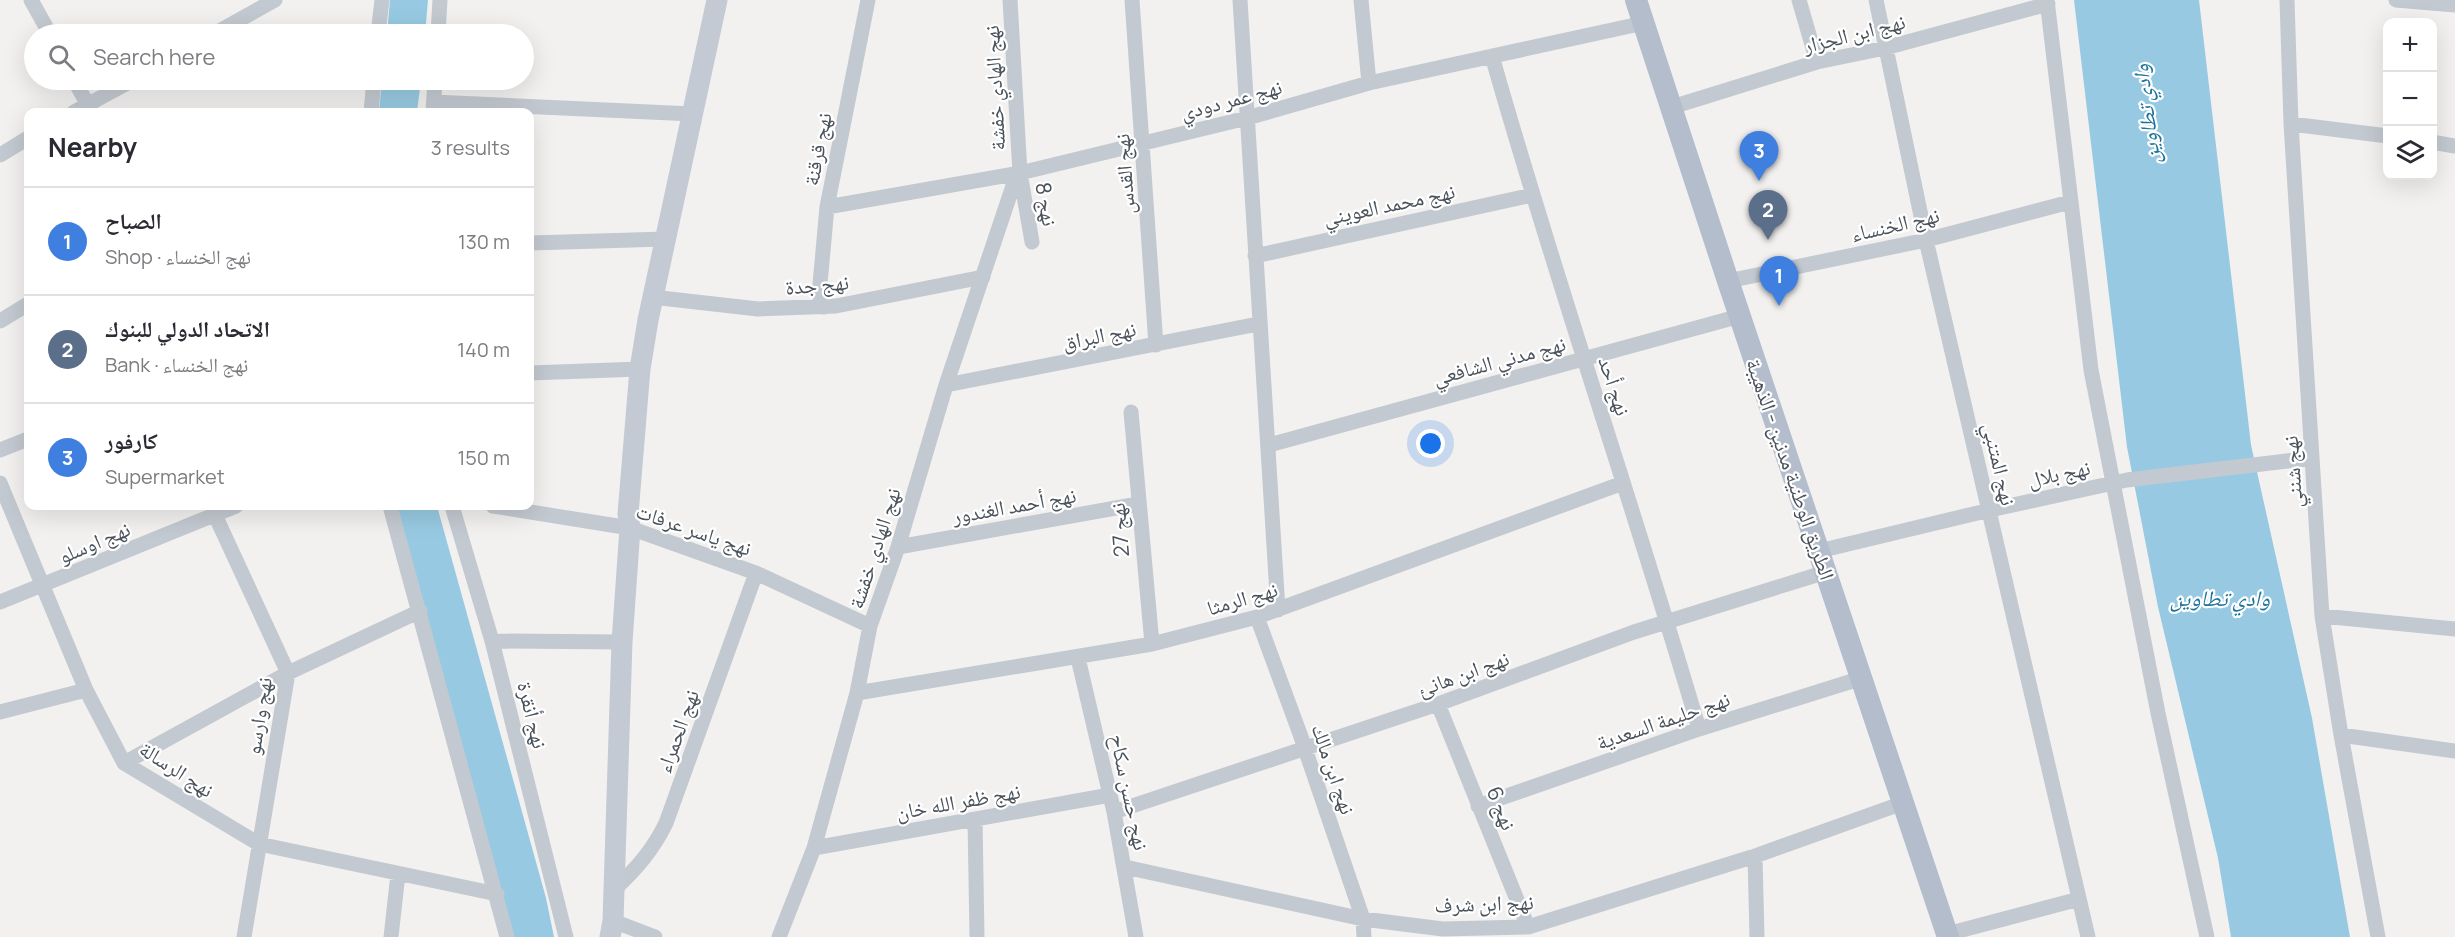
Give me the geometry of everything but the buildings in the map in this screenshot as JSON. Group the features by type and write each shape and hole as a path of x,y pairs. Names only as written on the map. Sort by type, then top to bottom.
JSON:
{"main road":[{"path":"612,929 622,642 630,528 628,514 640,369 652,297 717,0"},
{"name":"الطريق الوطنية مدنين - الذهيبة","path":"1636,0 1947,935"}],"street":[{"path":"31,0 44,24"},
{"path":"231,24 275,0"},
{"path":"379,24 382,0"},
{"path":"439,24 440,0"},
{"name":"نهج قرقنة","path":"824,307 819,295 827,207 867,0"},
{"name":"نهج الهادي خفشة","path":"778,937 814,848 856,693 870,626 898,547 946,385 1019,173 1010,0"},
{"name":"نهج القدس","path":"1132,0 1156,345"},
{"path":"1240,0 1258,324 1269,445 1278,610"},
{"path":"1361,0 1369,83"},
{"path":"1799,0 1817,63"},
{"name":"نهج المتنبي","path":"1876,0 1884,48 1926,240 2088,937"},
{"name":"نهج شنني","path":"2287,0 2291,123 2322,616 2378,937"},
{"path":"2396,0 2455,6"},
{"path":"2048,2 2091,370 2119,481 2155,701 2207,937"},
{"name":"نهج ابن الجزار","path":"1672,107 1817,63 1884,48 2048,2"},
{"name":"نهج عمر دودي","path":"827,207 1019,173 1247,118 1369,83 1644,22"},
{"name":"نهج أحد","path":"1492,56 1532,195 1668,622 1699,729"},
{"path":"80,90 89,108"},
{"path":"91,108 118,90"},
{"path":"371,108 373,90"},
{"path":"435,90 434,107 471,108"},
{"path":"534,110 693,114"},
{"path":"2291,123 2383,135"},
{"path":"0,155 24,140"},
{"path":"2437,143 2455,146"},
{"name":"نهج 8","path":"1019,173 1032,242"},
{"name":"نهج محمد العويني","path":"1255,256 1532,195"},
{"name":"نهج الخنساء","path":"1728,281 1926,240 2070,202"},
{"path":"534,243 666,239"},
{"name":"نهج جدة","path":"652,297 758,309 824,307 983,277"},
{"path":"0,321 24,306"},
{"name":"نهج مدني الشافعي","path":"1269,445 1740,316"},
{"name":"نهج البراق","path":"946,385 1258,324"},
{"path":"534,373 640,369"},
{"name":"نهج 27","path":"1131,412 1152,644"},
{"path":"0,450 24,441"},
{"name":"نهج بلال","path":"1823,561 1990,510 2119,481 2312,458"},
{"name":"نهج الرسالة","path":"0,483 86,690 124,764 259,844 497,894"},
{"name":"نهج الرمثا","path":"856,693 1152,644 1257,617 1623,483"},
{"name":"نهج أحمد الغندور","path":"898,547 1138,504"},
{"name":"نهج اوسلو","path":"0,602 227,510"},
{"path":"391,510 507,937"},
{"name":"نهج أنقرة","path":"453,510 492,640 566,937"},
{"name":"نهج ياسر عرفات","path":"518,510 630,528 756,573 870,626"},
{"name":"نهج وارسو","path":"215,515 288,673 244,937"},
{"name":"نهج ابن هانئ","path":"1114,812 1438,704 1634,632 1668,622 1823,561"},
{"name":"نهج الحمراء","path":"614,890 641,865 656,844 666,823 756,573"},
{"path":"124,764 288,673 420,611"},
{"path":"2322,616 2455,629"},
{"name":"نهج ابن مالك","path":"1257,617 1363,919 1364,937"},
{"path":"492,640 622,642"},
{"name":"نهج حسن سكاح","path":"1078,658 1114,812 1136,937"},
{"name":"نهج حليمة السعدية","path":"1478,806 1699,729 1862,678"},
{"path":"0,711 86,690"},
{"name":"نهج 6","path":"1438,704 1528,927"},
{"path":"2341,735 2455,751"},
{"name":"نهج ظفر الله خان","path":"814,848 1110,795"},
{"name":"نهج ابن شرف","path":"1125,867 1363,919 1443,929 1528,927 1755,856 1903,803"},
{"path":"975,819 977,937"},
{"path":"1755,856 1757,937"},
{"path":"392,937 398,874"},
{"path":"1947,935 2079,899"},
{"path":"612,929 655,937"}],"water":[{"path":"390,0 428,0 426,24 388,24"},
{"name":"وادي تطاوين","path":"2074,0 2199,0 2251,445 2312,718 2350,937 2231,937 2218,858 2158,607 2127,447"},
{"path":"381,90 420,90 418,108 379,108"},
{"path":"398,510 438,510 546,898 554,937 512,937"}],"place":[{"name":"كارفور","path":"1759,181"},
{"name":"الاتحاد الدولي للبنوك","path":"1768,240"},
{"name":"الصباح","path":"1779,306"}]}
